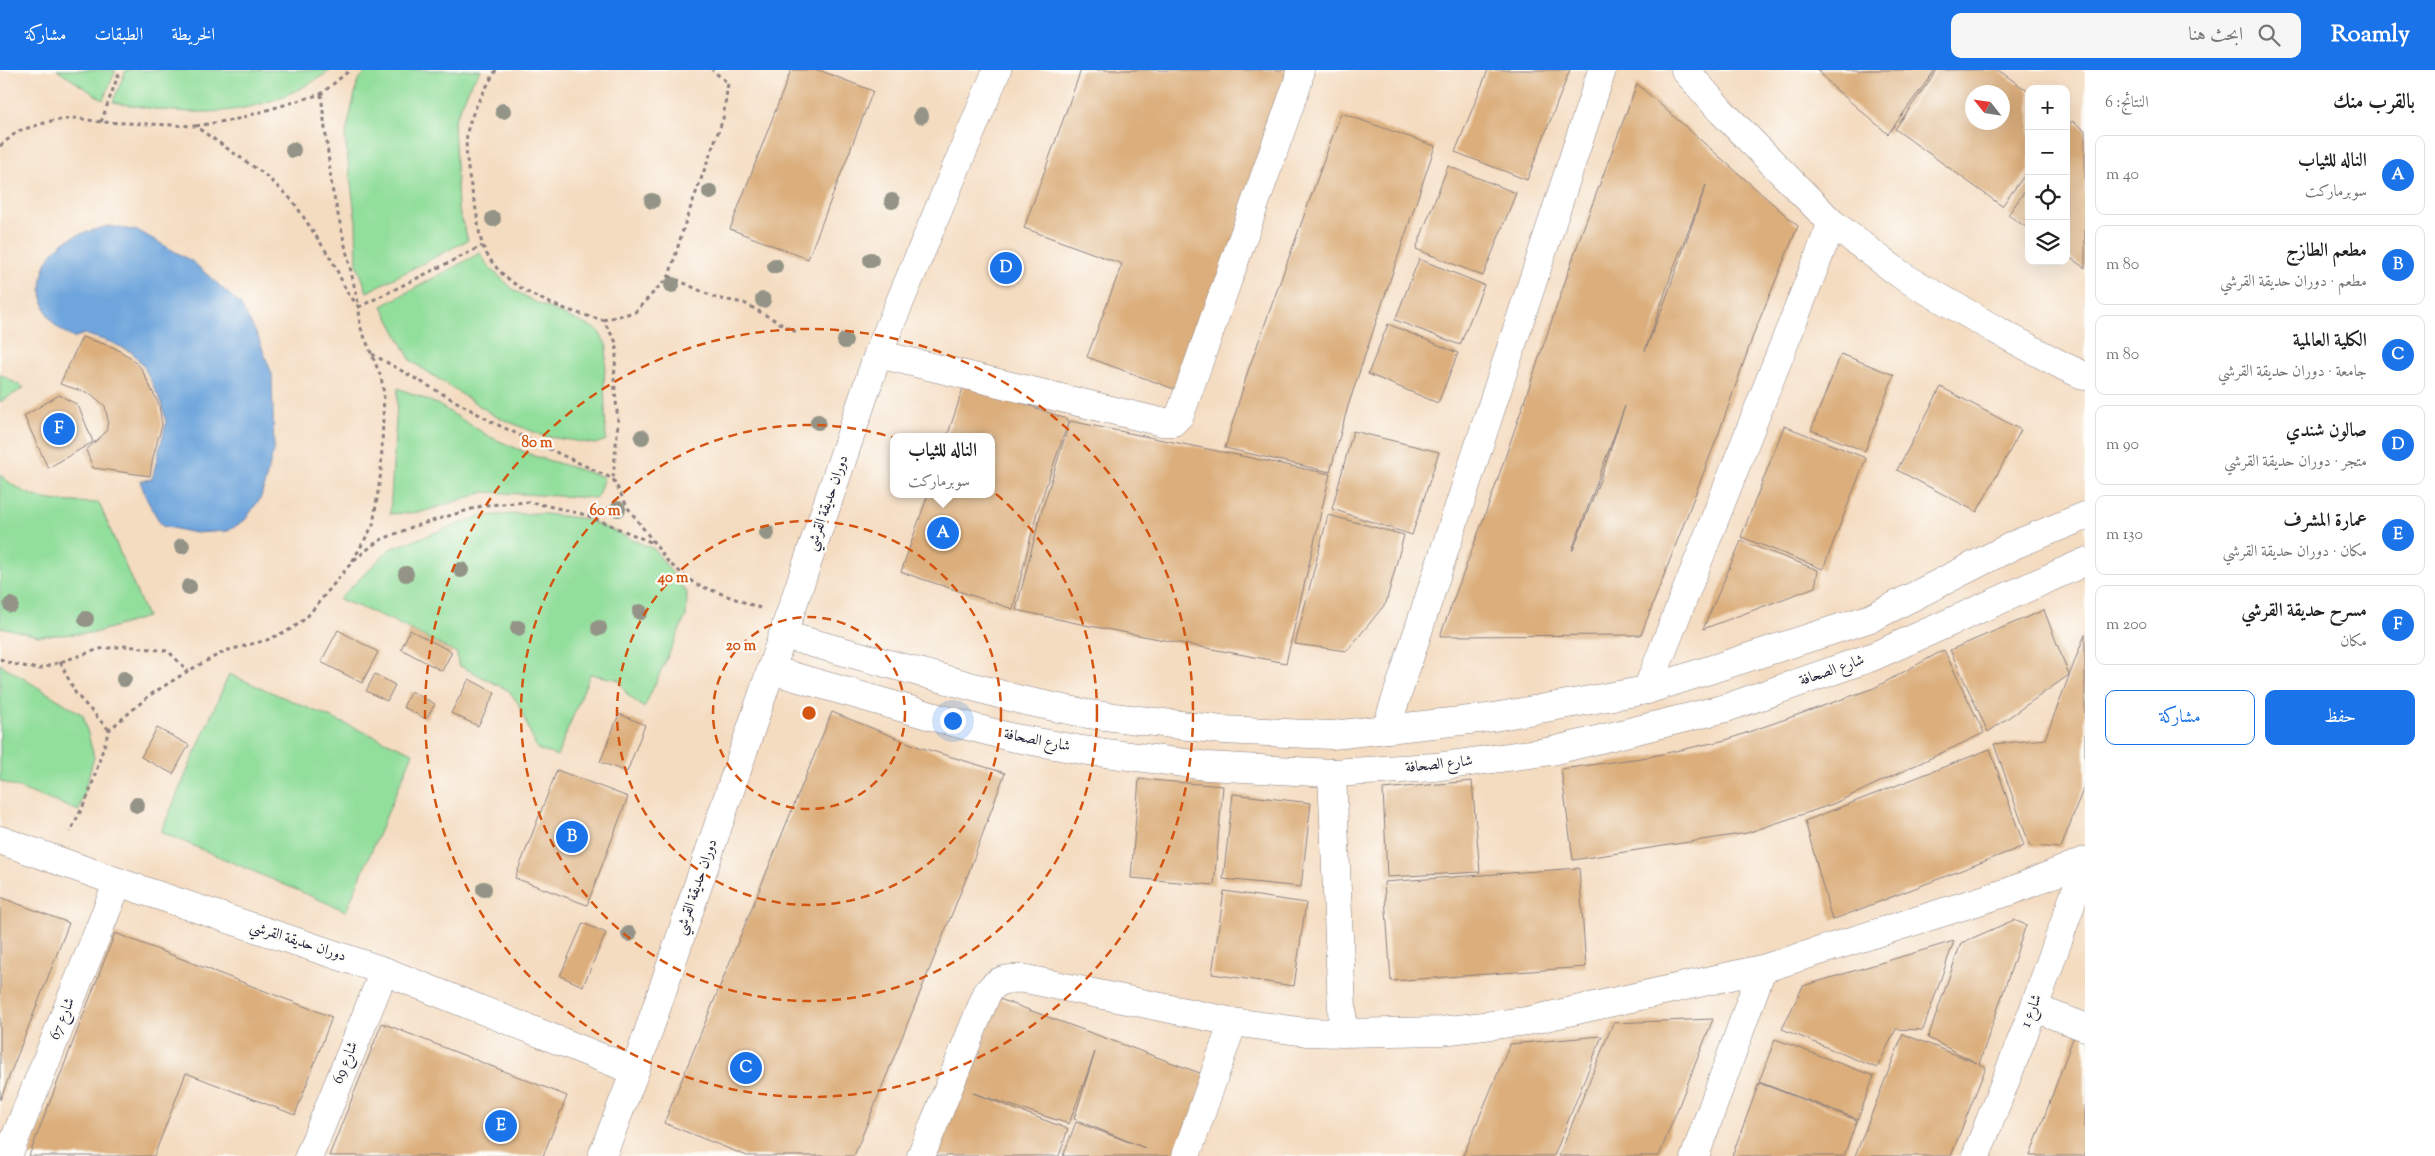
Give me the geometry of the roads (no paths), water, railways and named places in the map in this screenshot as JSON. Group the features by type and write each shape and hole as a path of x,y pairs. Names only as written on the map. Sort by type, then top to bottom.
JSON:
{"street":[{"name":"دوران حديقة القرشي","path":"0,840 118,882 384,971 634,1071 878,354 996,70"},
{"path":"878,354 1161,422 1173,422 1180,415 1298,82 1300,70"},
{"path":"1386,729 1602,70"},
{"path":"1685,70 1722,112 1832,222 1904,277 1996,330 2085,376"},
{"path":"1647,690 1832,222"},
{"path":"786,627 1022,700 1088,714 1222,730 1332,734 1488,718 1647,690 1871,618 2014,545 2085,516"},
{"name":"شارع الصحافة","path":"771,670 1010,737 1073,748 1208,766 1332,773 1435,767 1552,751 1726,708 1872,657 2085,562"},
{"path":"1332,773 1343,1034"},
{"path":"921,1156 987,994 993,985 1001,980 1026,979 1233,1022 1306,1032 1343,1034 1441,1031 1527,1021 1762,969 2011,891 2085,861"},
{"name":"شارع 1","path":"1976,1156 2034,1008 2085,865"},
{"name":"شارع 67","path":"8,1156 118,882"},
{"path":"1695,1156 1762,969"},
{"name":"شارع 69","path":"309,1156 384,971"},
{"path":"2034,1008 2085,1027"},
{"path":"1186,1156 1233,1022"},
{"path":"605,1155 634,1071"}],"water":[{"path":"108,226 139,231 193,262 240,304 258,337 272,374 274,449 261,497 245,520 228,531 195,533 162,526 147,500 140,481 152,479 166,423 162,404 144,367 133,353 113,343 84,334 73,338 56,326 46,311 41,290 44,268 49,258 56,249 69,239 85,232"}],"place":[{"name":"صالون شندي","path":"1006,268"},
{"name":"مسرح حديقة القرشي","path":"59,429"},
{"name":"الناله للثياب","path":"943,533"},
{"name":"مطعم الطازج","path":"572,837"},
{"name":"الكلية العالمية","path":"746,1068"},
{"name":"عمارة المشرف","path":"501,1126"}]}
